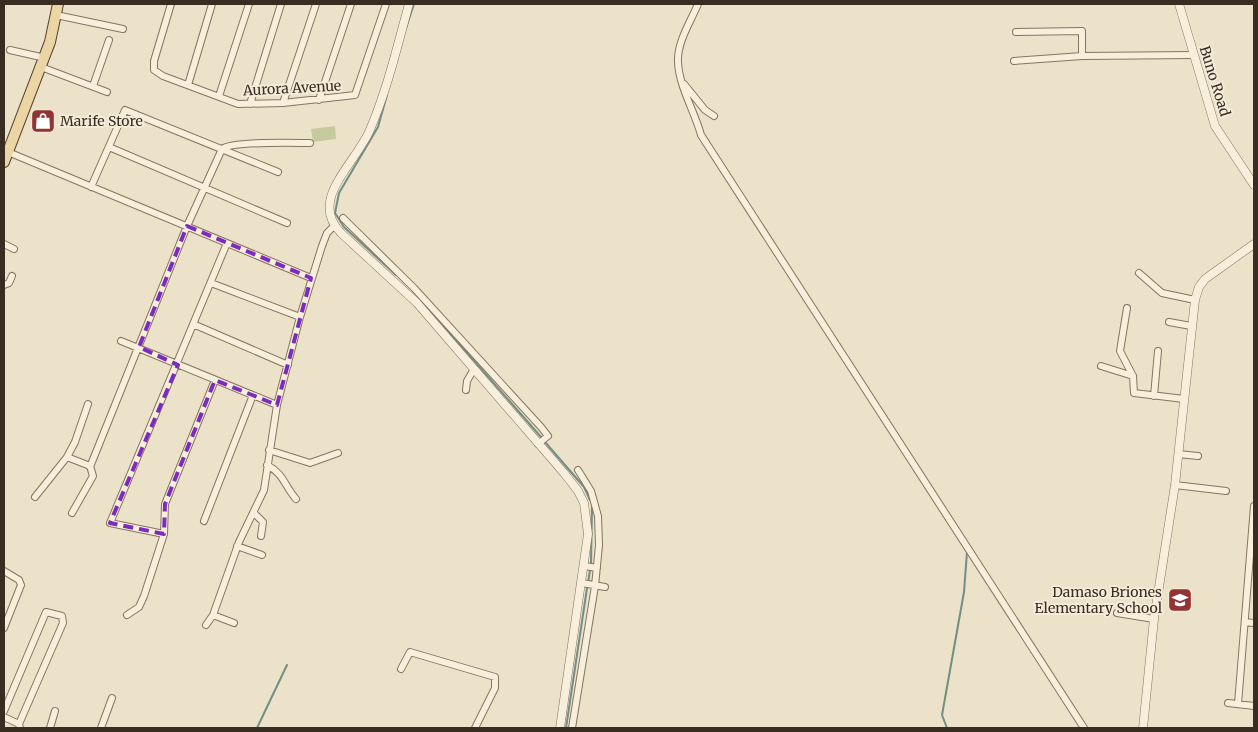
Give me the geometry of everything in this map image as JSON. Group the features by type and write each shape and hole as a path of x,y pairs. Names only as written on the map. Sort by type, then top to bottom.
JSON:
{"main road":[{"path":"4,162 43,63 58,4"}],"street":[{"name":"Aurora Avenue","path":"171,4 154,61 153,67 157,73 238,104 284,103 352,97 357,94 386,4"},
{"path":"188,84 212,4"},
{"path":"219,96 248,4"},
{"path":"250,104 281,4"},
{"path":"284,103 316,4"},
{"path":"319,100 351,4"},
{"path":"409,4 385,89 371,128 331,197 330,214 334,226 417,303 572,483 584,503 588,534 585,566 560,728"},
{"path":"698,4 678,60 682,81 701,136 1084,728"},
{"name":"Buno Road","path":"1178,4 1215,126 1254,185"},
{"path":"56,15 123,29"},
{"path":"1016,32 1082,31 1082,56"},
{"path":"93,86 109,40"},
{"path":"10,50 106,92"},
{"path":"1014,61 1082,56 1194,55"},
{"path":"682,81 705,110 714,116"},
{"path":"91,187 126,110 278,172"},
{"path":"72,513 93,476 90,467 187,226 222,149 225,146 249,144 310,143"},
{"path":"109,147 287,223"},
{"path":"8,152 311,278"},
{"path":"343,218 418,291 548,436 538,444"},
{"path":"206,625 213,614 238,546 264,490 277,405 300,317 327,233 334,226"},
{"path":"164,534 110,523 178,366 193,324 227,243"},
{"path":"4,244 14,249"},
{"path":"1143,728 1154,619 1175,485 1194,300 1199,287 1205,279 1254,244"},
{"path":"1138,273 1162,293 1194,300"},
{"path":"4,285 9,284 12,276"},
{"path":"210,283 300,317"},
{"path":"1127,308 1120,351 1133,376 1134,393 1184,400"},
{"path":"1169,322 1191,326"},
{"path":"193,324 288,365"},
{"path":"121,341 277,405"},
{"path":"1154,396 1158,351"},
{"path":"1101,366 1133,376"},
{"path":"466,390 467,381 474,369"},
{"path":"127,615 139,607 144,596 164,534 165,504 215,380"},
{"path":"204,521 253,395"},
{"path":"36,497 67,457 75,442 88,404"},
{"path":"269,450 310,463 338,453"},
{"path":"1178,454 1198,456"},
{"path":"67,457 90,467"},
{"path":"267,465 279,472 284,484 296,499"},
{"path":"572,728 597,568 598,516 591,491 578,470"},
{"path":"1175,485 1226,491"},
{"path":"1238,704 1254,506"},
{"path":"254,513 263,522 261,536"},
{"path":"238,546 262,555"},
{"path":"585,566 597,568"},
{"path":"4,571 20,580 21,585 4,628"},
{"path":"582,583 605,587"},
{"path":"4,711 46,612 62,616 63,623 20,726 4,717"},
{"path":"1117,613 1154,619"},
{"path":"213,614 234,623"},
{"path":"1245,622 1254,623"},
{"path":"401,669 410,652 494,677 494,688 475,728"},
{"path":"101,728 105,722 112,698"},
{"path":"1228,703 1254,706"},
{"path":"50,728 55,711"}],"highlighted area":[{"path":"187,226 311,278 277,405 215,380 165,504 164,534 110,523 178,365 139,347"}],"green space":[{"path":"335,126 336,139 313,142 311,129"}],"waterway":[{"path":"406,28 414,4"},
{"path":"387,95 378,127 339,193 335,213 344,227 396,275"},
{"path":"427,307 541,437"},
{"path":"545,442 584,487 590,500"},
{"path":"591,564 592,507"},
{"path":"947,728 942,715 964,592 967,552"},
{"path":"588,583 590,570"},
{"path":"566,728 587,588"},
{"path":"257,728 287,665"}],"place":[{"name":"Marife Store","path":"43,121"},
{"name":"Damaso Briones Elementary School","path":"1180,600"}]}
